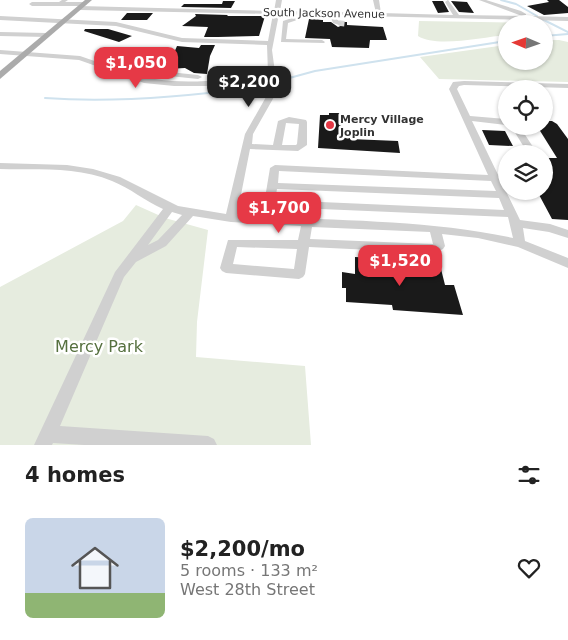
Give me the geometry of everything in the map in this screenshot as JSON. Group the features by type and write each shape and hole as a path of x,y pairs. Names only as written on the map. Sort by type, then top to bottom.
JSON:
{"main road":[{"path":"1,74 84,4"}],"street":[{"path":"231,218 246,146 256,120 270,97 272,75 270,43 279,0"},
{"path":"482,0 492,5 520,12 524,15"},
{"path":"345,1 347,14"},
{"name":"South Jackson Avenue","path":"32,4 62,2 275,12 327,11 347,14 379,12 403,15 498,17"},
{"path":"448,2 457,16"},
{"path":"504,10 509,15"},
{"path":"558,11 568,18"},
{"path":"322,42 283,41 285,22 291,19 333,18 347,14 403,22 403,15"},
{"path":"0,18 111,23 156,36 182,40 270,43"},
{"path":"333,18 339,24"},
{"name":"South Jackson Avenue","path":"553,18 568,18"},
{"path":"0,34 47,36"},
{"path":"272,34 302,35"},
{"path":"0,52 85,59 148,81 159,73 206,77 209,78 209,84 272,75"},
{"path":"498,184 453,89 456,84 568,86"},
{"path":"466,118 498,121"},
{"path":"246,146 277,148"},
{"path":"0,166 75,170 105,175 136,188 157,203 190,213 231,218 435,230 520,243 568,263"},
{"path":"267,220 275,168 495,178"},
{"path":"273,186 498,195"},
{"path":"505,200 514,218 520,243"},
{"path":"270,203 514,218 568,234"},
{"path":"170,208 131,258 112,289 46,440 208,445"},
{"path":"131,258 162,243 190,213"},
{"path":"306,223 302,244 299,274 226,268 232,243 302,244 316,242 434,249 439,246 435,230"}],"lane":[{"path":"376,0 379,12"}],"green space":[{"path":"419,21 498,22 498,36 461,41 436,41 418,36"},
{"path":"553,40 559,40 568,42 568,82 553,82 553,80 439,79 420,57 498,46 498,70 553,70"},
{"name":"Mercy Park","path":"136,205 165,218 208,230 197,322 196,357 305,366 311,445 0,445 0,287 123,221"}],"building":[{"path":"547,0 559,0 568,7 568,13 544,15 527,6 549,2"},
{"path":"223,1 235,1 231,8 181,7 184,4 222,4"},
{"path":"432,1 443,1 449,12 438,13"},
{"path":"451,1 467,2 474,13 459,12"},
{"path":"127,13 153,13 147,20 121,20"},
{"path":"195,14 265,16 259,36 204,37 208,27 182,26 196,16"},
{"path":"309,19 331,22 338,27 343,25 343,22 347,22 347,25 383,27 387,40 370,40 369,48 332,47 330,39 305,38"},
{"path":"85,29 108,29 132,36 119,42 84,31"},
{"path":"201,45 215,45 210,56 207,74 194,73 185,68 167,69 177,46 199,48"},
{"name":"Mercy Village Joplin","path":"329,113 340,113 342,136 350,136 350,139 398,141 400,153 318,148 320,115 329,115"},
{"path":"553,122 568,139 568,220 552,219 542,200 553,200 553,158 557,158 553,152 553,145 549,145 543,135 553,135"},
{"path":"482,130 498,131 498,135 507,135 512,145 498,145 489,145"},
{"path":"355,257 391,259 393,266 441,269 445,285 454,285 463,315 393,310 392,305 346,302 346,288 342,288 342,272 355,274"}],"waterway":[{"path":"501,0 516,4 535,15"},
{"path":"553,24 568,32"},
{"path":"553,35 568,34"},
{"path":"282,80 315,71 498,42"},
{"path":"45,98 98,100 154,98 263,86"}],"tunnel":[{"path":"339,23 347,24"}],"place":[{"name":"Mercy Village Joplin","path":"330,125"}]}
